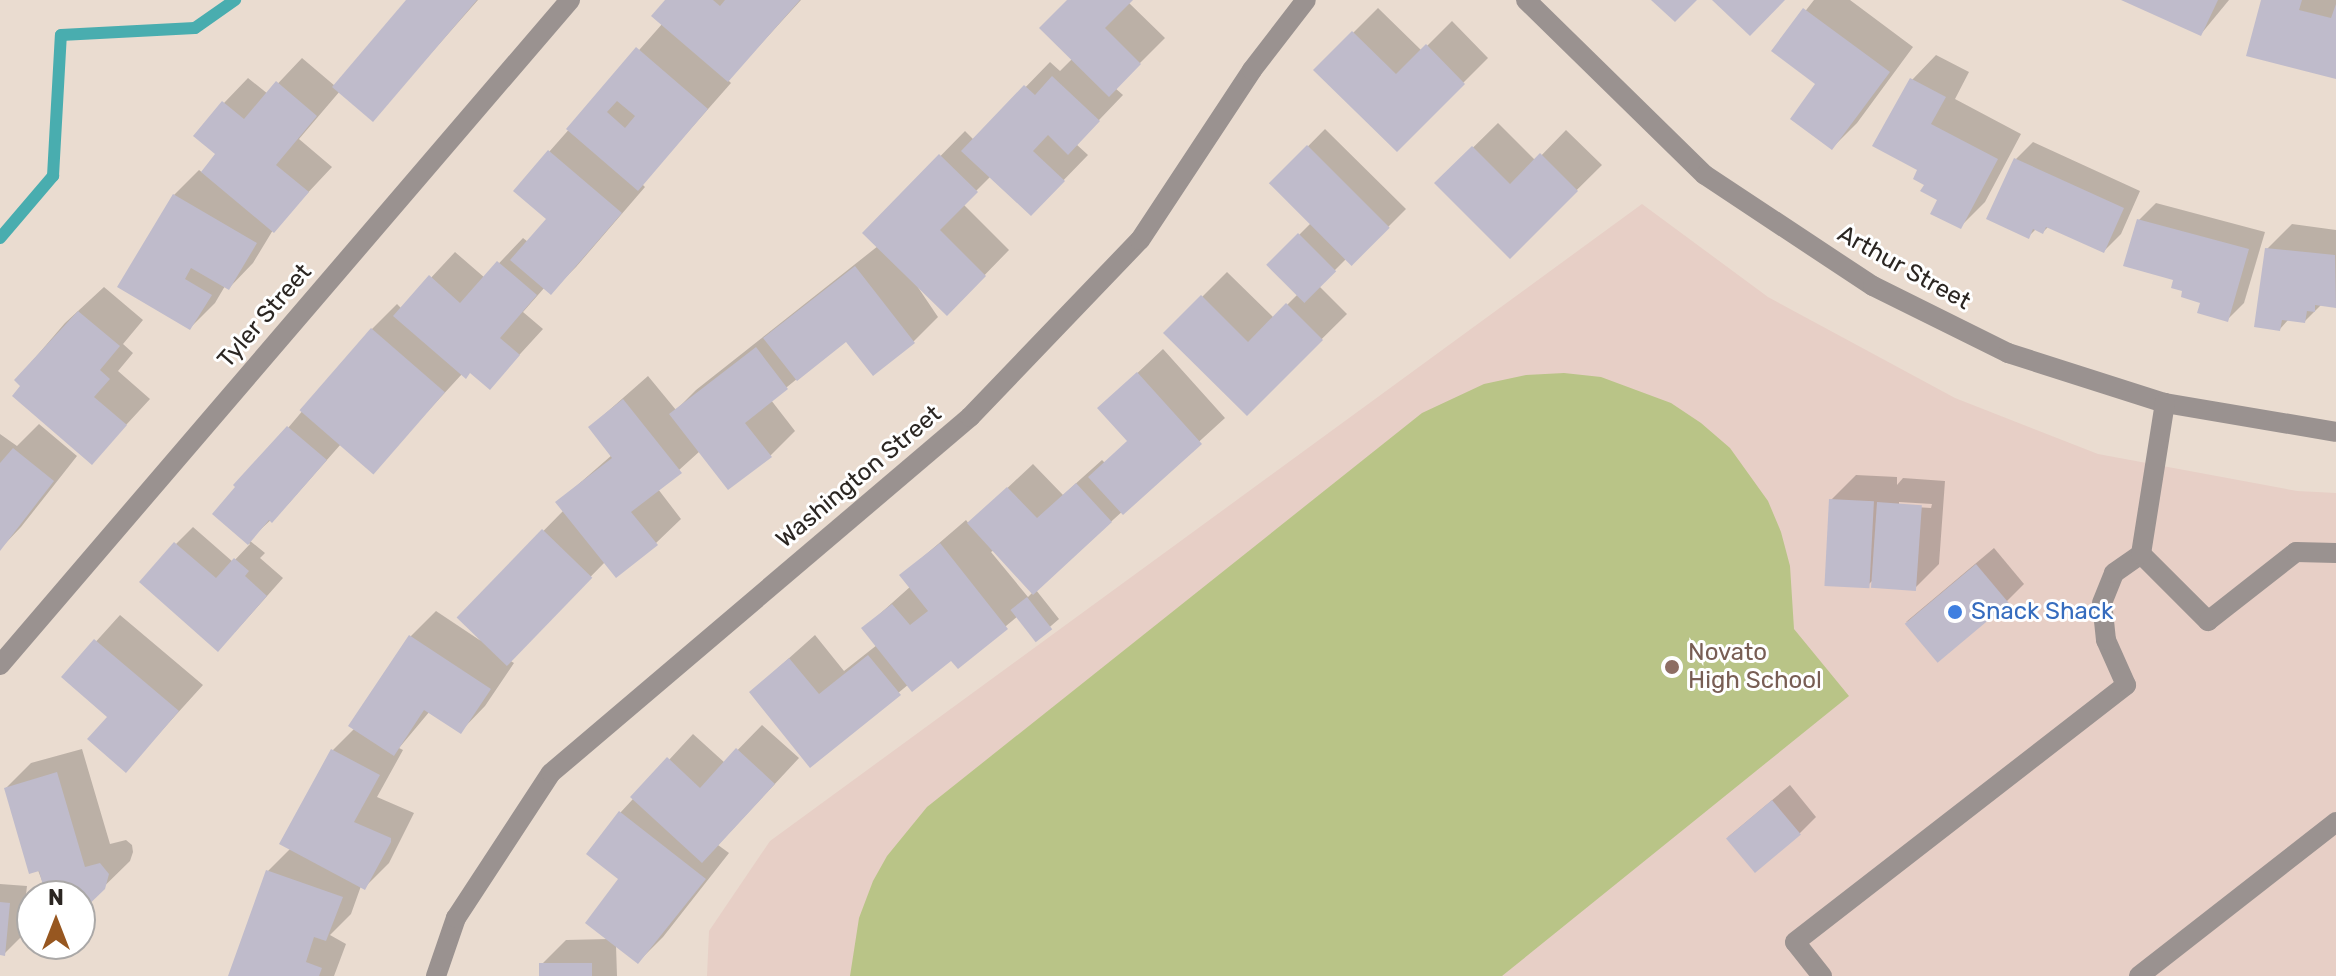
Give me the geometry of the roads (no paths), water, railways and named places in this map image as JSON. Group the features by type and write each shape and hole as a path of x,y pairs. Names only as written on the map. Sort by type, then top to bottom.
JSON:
{"street":[{"name":"Tyler Street","path":"0,665 570,0"},
{"name":"Washington Street","path":"436,976 456,918 551,773 981,406 1140,240 1252,70 1306,0"},
{"name":"Arthur Street","path":"1526,0 1705,175 1873,286 2008,353 2165,403 2336,432"},
{"path":"1822,976 1795,942 2126,685 2106,640 2102,603 2114,573 2141,554 2165,403"},
{"path":"2141,554 2208,621 2296,552 2336,553"},
{"path":"2139,976 2336,822"}],"waterway":[{"path":"0,238 53,176 61,35 195,28 235,0"}],"place":[{"name":"Snack Shack","path":"1955,612"},
{"name":"Novato High School","path":"1672,667"}]}
